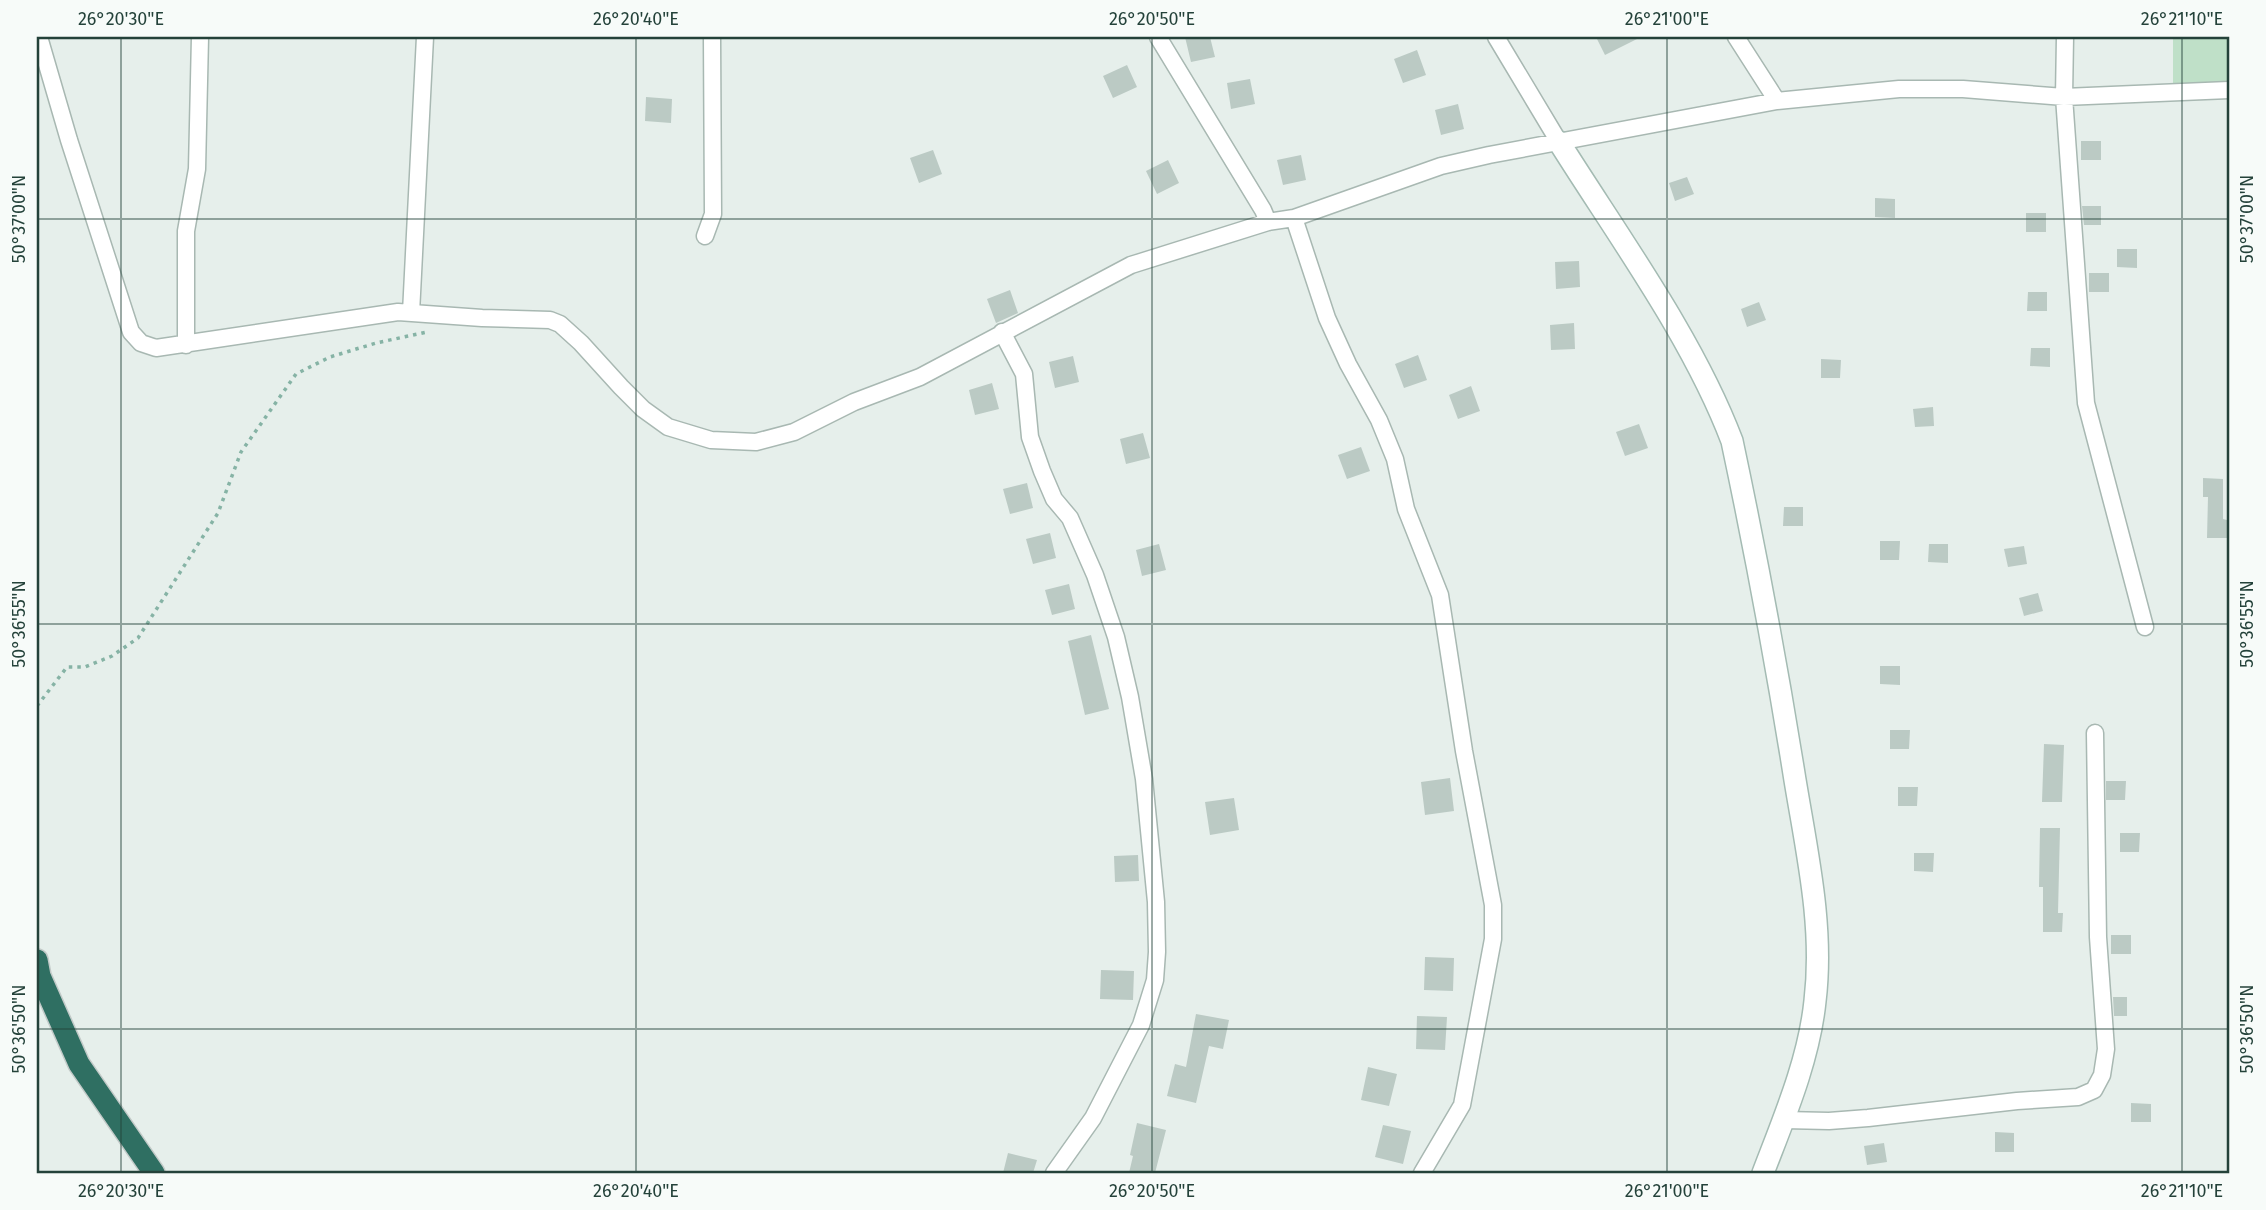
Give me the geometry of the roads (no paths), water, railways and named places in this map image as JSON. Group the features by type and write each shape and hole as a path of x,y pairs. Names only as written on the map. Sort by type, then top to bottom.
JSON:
{"highway":[{"path":"37,960 40,976 79,1064 154,1173"}],"street":[{"path":"39,37 69,140 131,331 141,344 156,348 186,345 398,312 550,320 560,324 581,343 621,387 668,427 711,440 756,442 794,432 854,402 920,377 1002,331 1131,265 1268,222 1294,218 1441,166 1777,102 1899,89 1963,89 2064,97 2229,90"},
{"path":"186,345 187,231 197,169 200,37"},
{"path":"411,313 425,37"},
{"path":"705,236 713,214 712,37"},
{"path":"1158,37 1268,222"},
{"path":"1496,37 1700,371 1719,408 1731,442 1777,661 1817,921 1819,954 1815,1004 1802,1062 1784,1120 1763,1173"},
{"path":"1736,37 1777,102"},
{"path":"2065,37 2064,97 2086,403 2145,628"},
{"path":"1294,218 1327,318 1348,364 1379,420 1395,459 1406,509 1440,595 1464,751 1493,905 1493,939 1462,1105 1422,1173"},
{"path":"1002,331 1024,373 1030,437 1042,471 1054,499 1070,518 1095,575 1116,637 1144,779 1156,902 1155,980 1141,1025 1093,1118 1054,1173"},
{"path":"1784,1120 1855,1119 2078,1097 2094,1090 2102,1075 2106,1049 2098,937 2095,733"}]}
